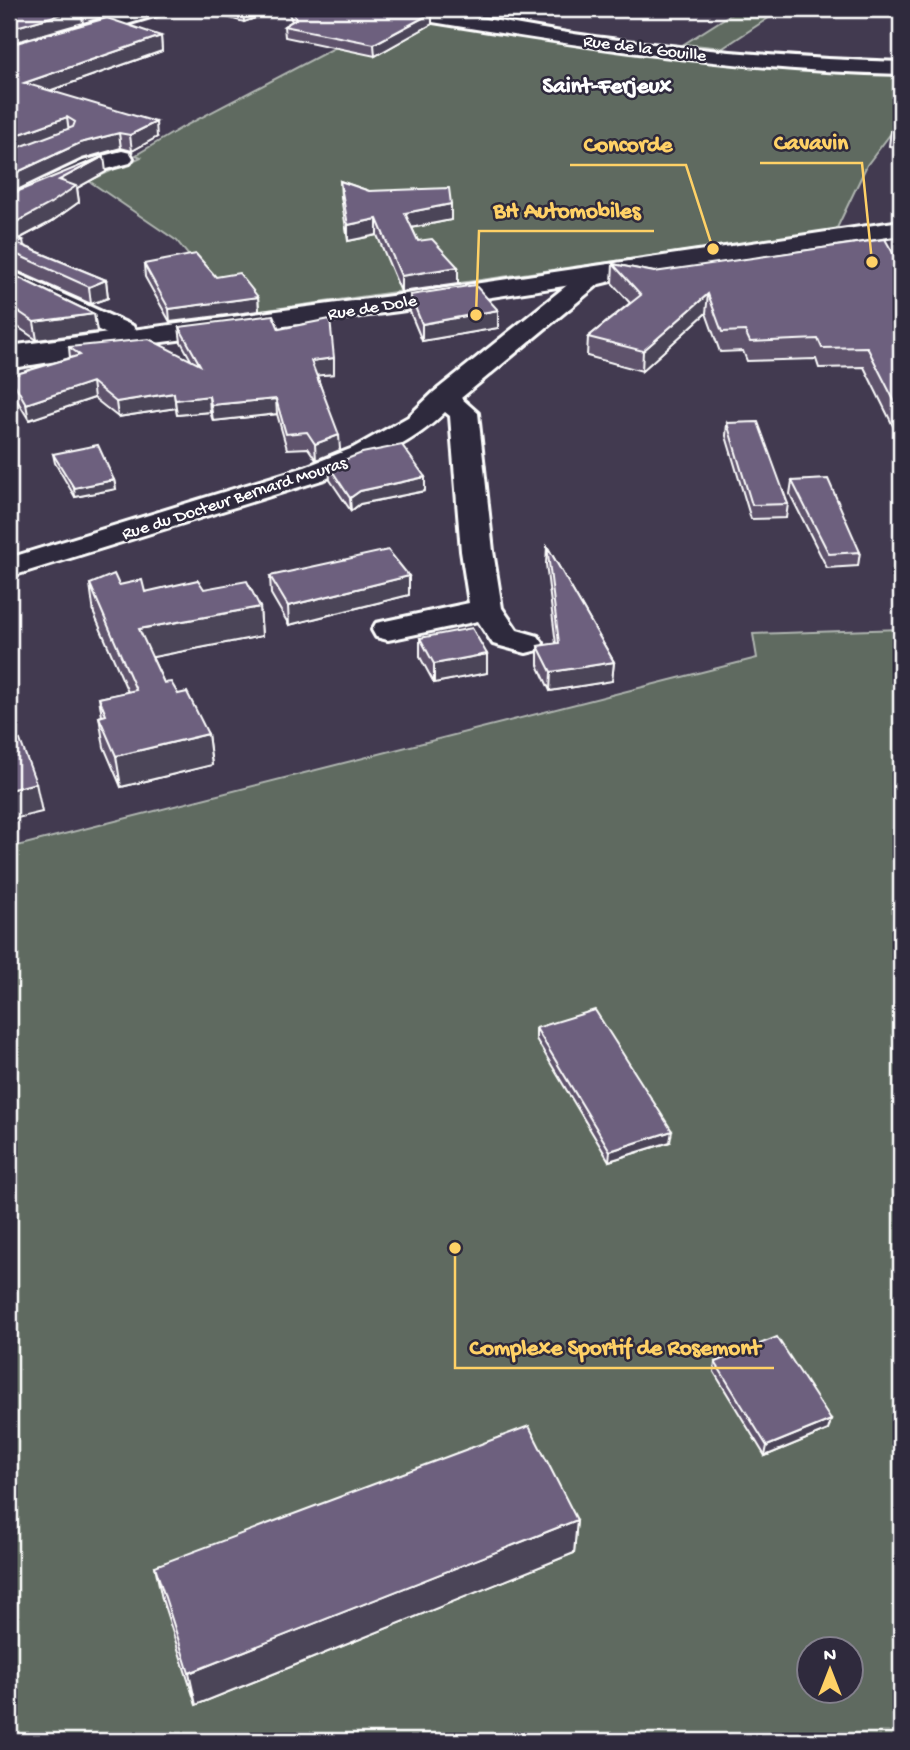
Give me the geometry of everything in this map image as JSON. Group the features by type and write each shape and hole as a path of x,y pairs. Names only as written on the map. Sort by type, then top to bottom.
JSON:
{"street":[{"path":"9,53 157,9"},
{"name":"Rue de la Gouille","path":"390,9 497,24 602,44 810,65 901,68"},
{"path":"9,203 91,166 122,158"},
{"name":"Rue de Dole","path":"9,354 386,305 901,228"},
{"name":"Rue de Dole","path":"9,362 584,284 901,236"},
{"path":"584,284 599,275 643,266"},
{"path":"9,277 124,332 125,337 114,343 13,358 9,362"},
{"name":"Rue du Docteur Bernard Mouras","path":"9,569 315,473 390,440 418,422 584,284"},
{"path":"444,398 464,412 477,551 486,608 505,637 526,643"},
{"path":"388,630 455,618 486,608"}],"green space":[{"path":"739,9 782,9 723,48 684,44"},
{"path":"416,18 480,31 490,25 857,70 901,71 901,120 867,165 836,230 253,312 249,306 217,291 177,241 89,181 141,157 136,155 181,128 365,32"},
{"path":"901,629 901,1741 9,1741 9,848 757,658 753,634"}],"building":[{"path":"9,9 79,9 9,29"},
{"path":"291,9 409,9 432,13 374,44 284,26 296,19"},
{"path":"107,18 161,36 24,83 156,122 130,135 119,133 80,143 9,176 9,151 73,127 75,122 67,117 9,138 9,45"},
{"path":"901,118 901,133 891,131"},
{"path":"104,156 59,180 76,186 9,226 9,195"},
{"path":"340,181 369,191 449,188 451,204 405,213 418,241 432,239 458,267 401,276 377,219 348,225"},
{"path":"9,235 23,240 16,243 106,280 89,287 9,251"},
{"path":"885,239 901,267 901,414 867,347 822,348 818,339 750,342 745,331 722,332 708,294 643,351 588,337 641,295 613,264 654,272"},
{"path":"196,254 216,277 239,273 258,297 169,309 144,264"},
{"path":"9,273 94,314 34,322 9,305"},
{"path":"475,285 498,310 422,324 410,295"},
{"path":"273,315 279,329 330,319 334,358 311,361 339,435 315,444 307,432 286,434 276,399 211,405 209,396 175,400 174,393 116,402 92,382 26,404 10,376 80,355 69,347 149,339 200,365 179,327"},
{"path":"758,422 788,504 752,505 727,423"},
{"path":"98,445 114,480 74,488 53,454"},
{"path":"402,445 425,477 360,491 350,498 329,466 362,453"},
{"path":"828,479 860,552 829,554 792,481"},
{"path":"547,546 614,662 551,672 538,646 559,643"},
{"path":"388,550 409,576 288,606 270,576"},
{"path":"114,574 119,585 142,580 145,592 198,580 204,589 247,581 260,607 139,629 164,683 171,682 178,694 187,692 208,734 116,756 99,717 106,715 99,698 136,690 90,584"},
{"path":"472,628 487,654 434,664 420,638"},
{"path":"20,740 36,783 9,790 9,742"},
{"path":"595,1010 672,1131 610,1151 536,1028"},
{"path":"777,1337 831,1420 767,1446 715,1362"},
{"path":"529,1426 577,1520 189,1673 155,1566"}],"place":[{"name":"Concorde","path":"713,249"},
{"name":"Cavavin","path":"872,262"},
{"name":"BH Automobiles","path":"476,315"},
{"name":"Complexe Sportif de Rosemont","path":"455,1248"}],"district":[{"name":"Saint-Ferjeux","path":"607,84"}]}
